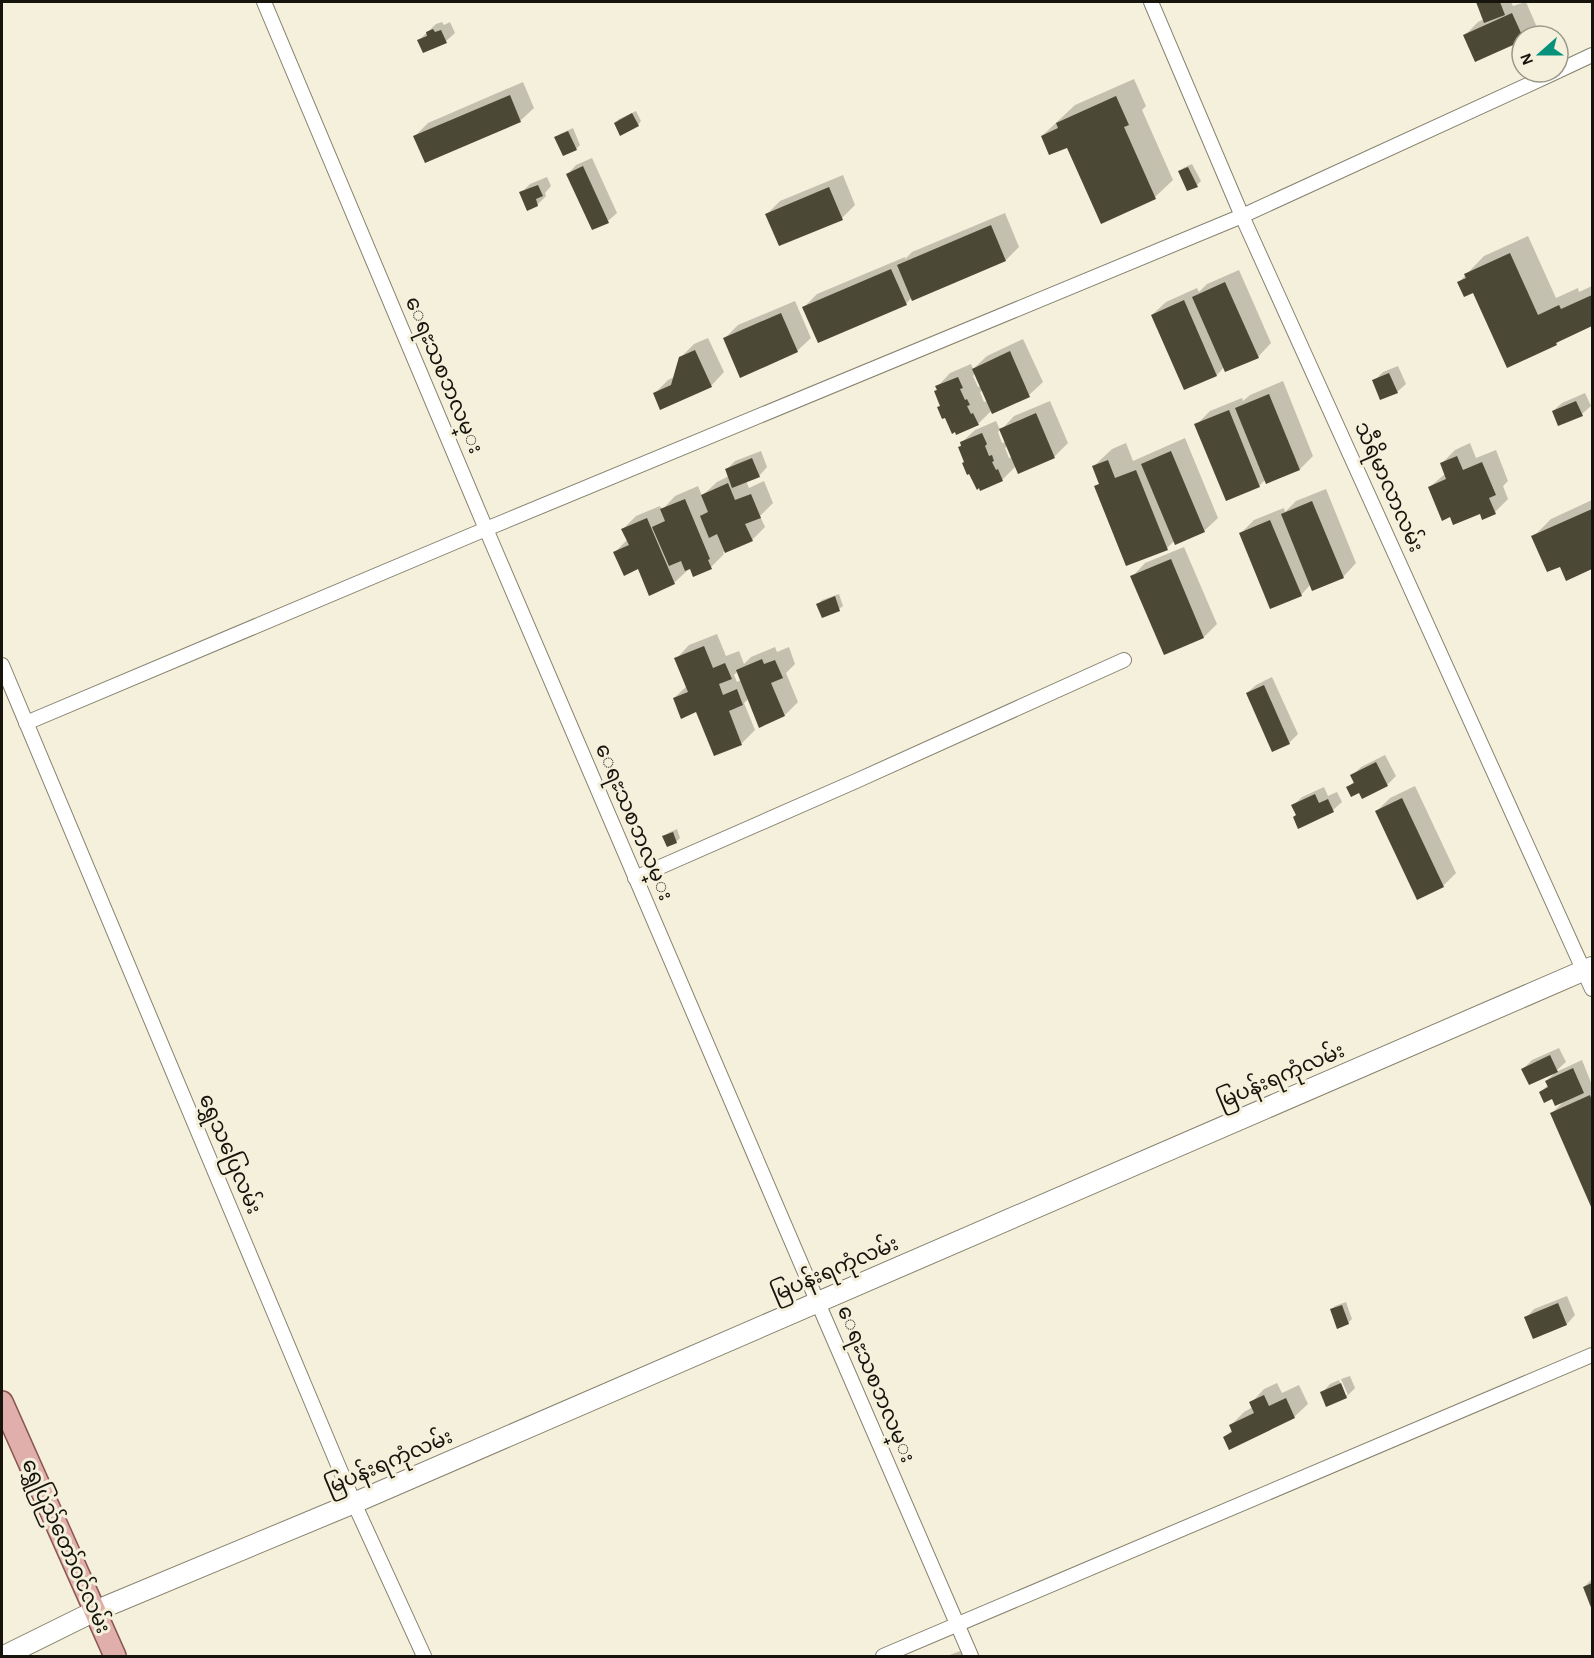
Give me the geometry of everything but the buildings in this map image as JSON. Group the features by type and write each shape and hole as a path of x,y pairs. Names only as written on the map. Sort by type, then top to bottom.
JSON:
{"main road":[{"name":"ရွှေပြည်တော်ဝင်လမ်း","path":"2,1402 115,1656"}],"street":[{"name":"ေရႊသစၥာလမ္း","path":"264,2 635,878 971,1656"},
{"name":"သီရိမာလာလမ်း","path":"1151,2 1242,216 1589,968 1593,988"},
{"path":"1570,65 1593,55"},
{"path":"26,723 486,529 1242,216 1529,84"},
{"path":"635,878 1124,660"},
{"name":"ရွှေသပြေလမ်း","path":"2,665 354,1503 424,1656"},
{"name":"မြပန်းရကုံလမ်း","path":"4,1656 95,1611 354,1503 1589,968"},
{"path":"883,1656 1593,1354"}]}
